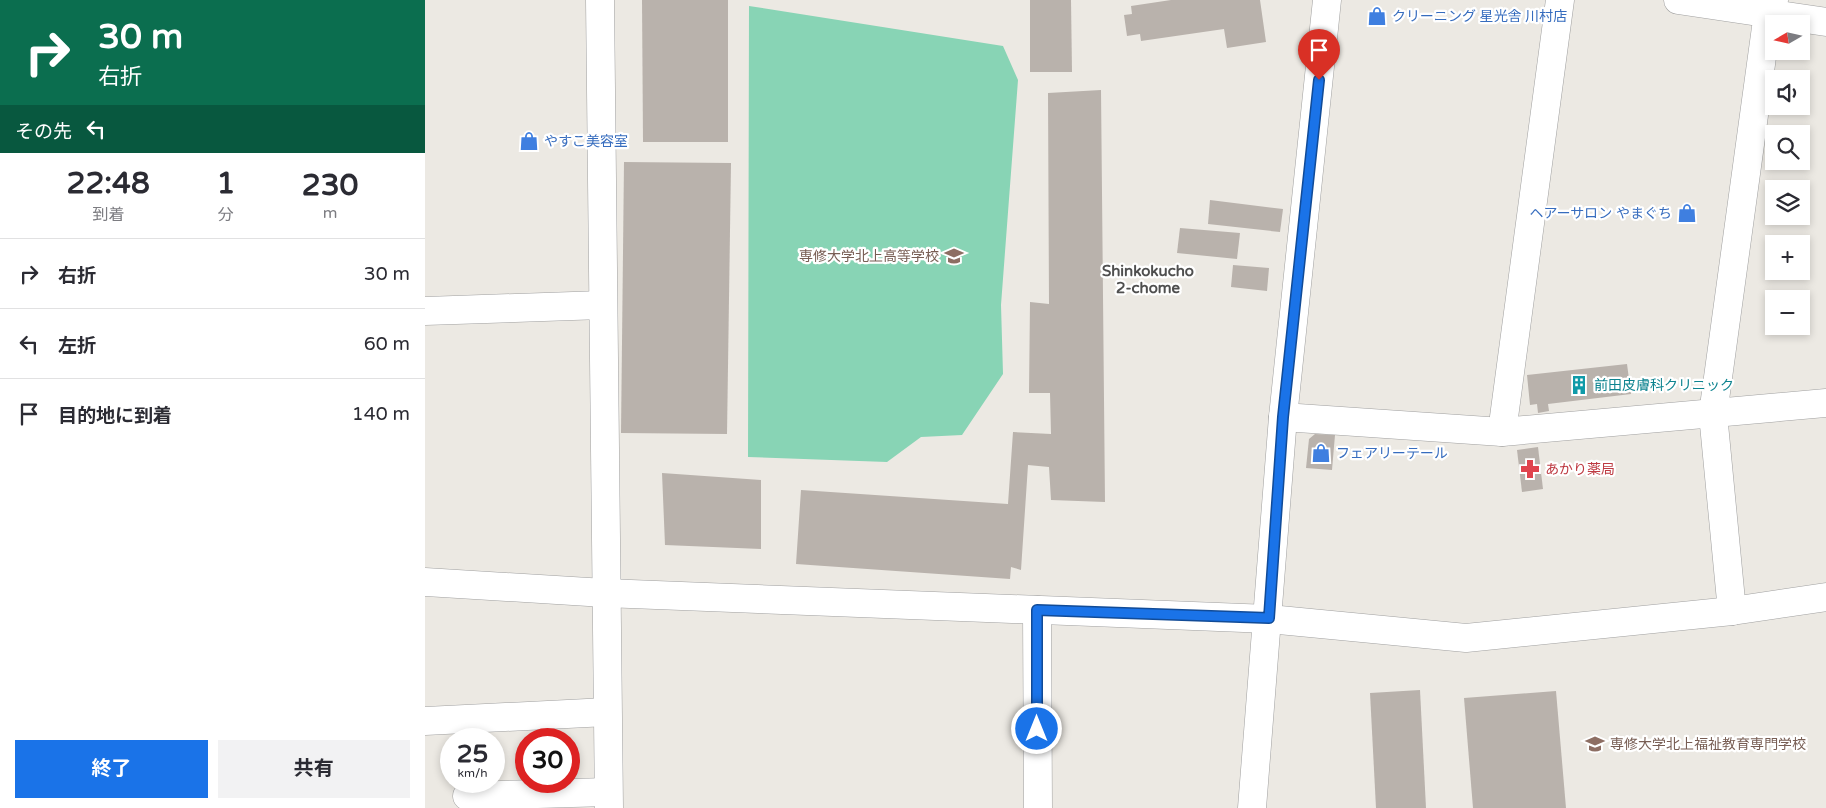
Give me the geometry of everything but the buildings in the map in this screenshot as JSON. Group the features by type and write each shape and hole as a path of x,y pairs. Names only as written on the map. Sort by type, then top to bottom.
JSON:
{"street":[{"path":"467,796 609,800 605,593 600,0"},
{"path":"1252,808 1269,618 1283,417 1327,0"},
{"path":"1502,432 1560,0"},
{"path":"1678,0 1771,7 1826,22"},
{"path":"1732,611 1713,414 1771,7"},
{"path":"425,311 602,305"},
{"path":"1283,417 1502,432 1826,403"},
{"path":"425,582 605,593 1269,618 1466,638 1732,611 1826,598"},
{"path":"1037,610 1038,808"},
{"path":"425,721 607,712"}],"green space":[{"path":"749,6 1003,46 1018,80 1001,305 1003,374 962,435 921,437 887,462 748,457"}],"place":[{"name":"クリーニング 星光舎 川村店","path":"1377,16"},
{"name":"やすこ美容室","path":"529,141"},
{"name":"ヘアーサロン やまぐち","path":"1687,213"},
{"name":"専修大学北上高等学校","path":"954,256"},
{"name":"前田皮膚科クリニック","path":"1579,385"},
{"name":"フェアリーテール","path":"1321,453"},
{"name":"あかり薬局","path":"1530,469"},
{"name":"専修大学北上福祉教育専門学校","path":"1595,744"}],"district":[{"name":"Shinkokucho 2-chome","path":"1148,280"}],"route":[{"path":"1037,729 1037,610 1269,618 1283,417 1319,80"}]}
